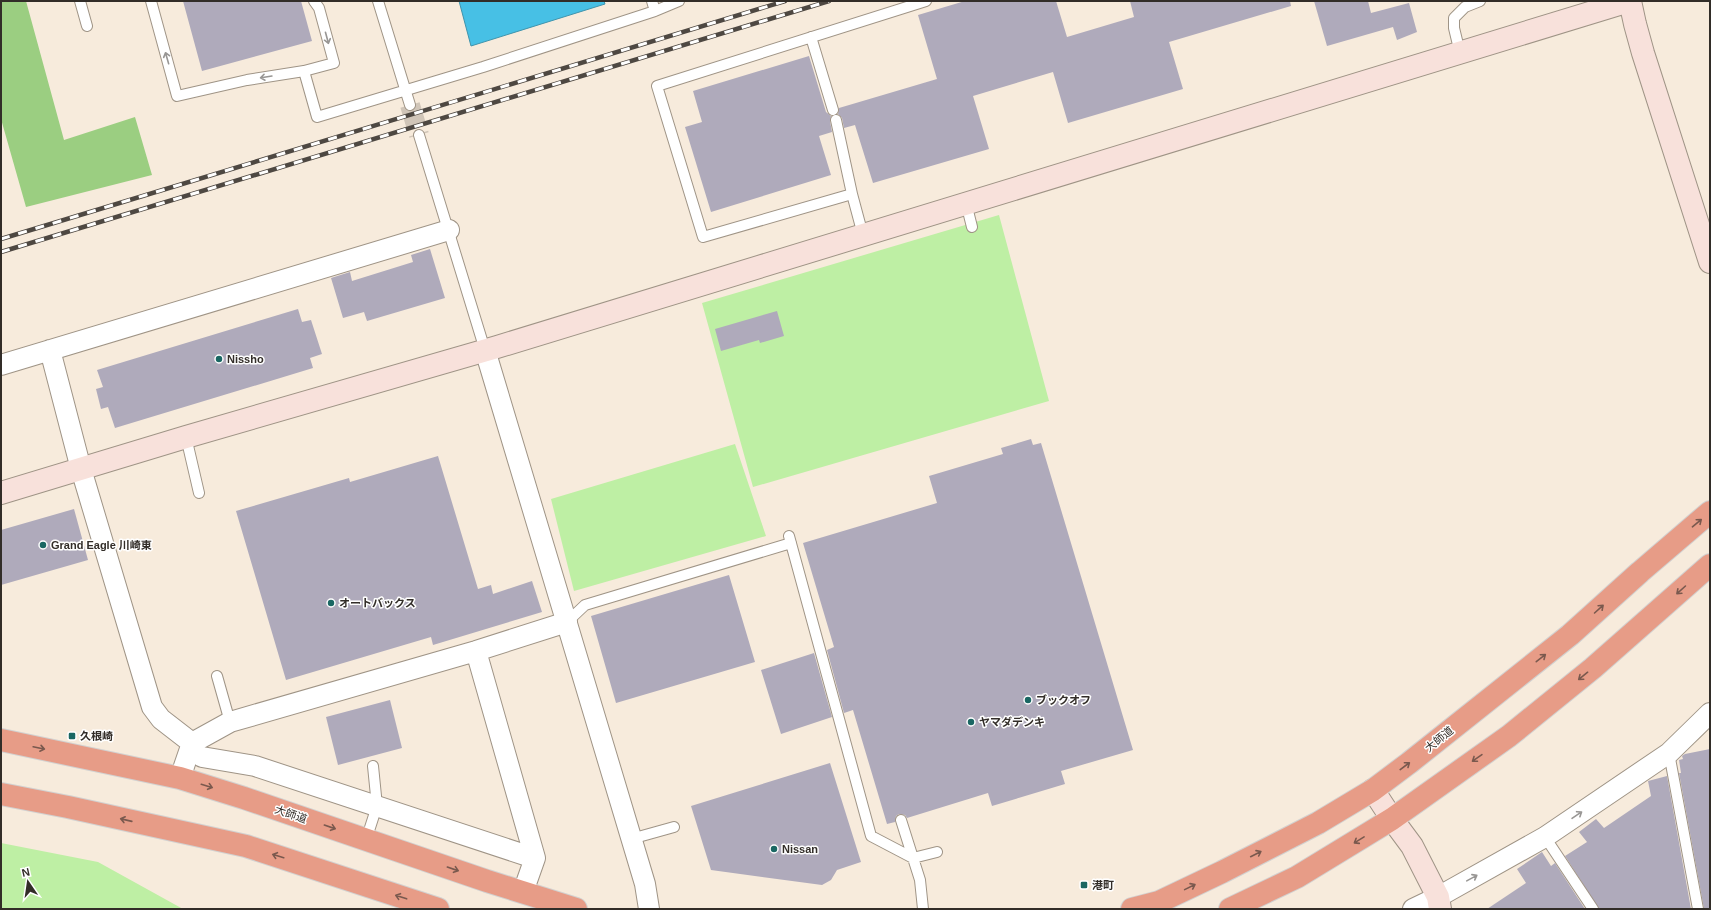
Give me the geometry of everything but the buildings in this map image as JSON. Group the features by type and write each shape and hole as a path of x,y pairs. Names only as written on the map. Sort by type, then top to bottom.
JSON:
{"highway":[{"name":"大師道","path":"1132,909 1159,902 1222,872 1318,823 1373,790 1570,635 1710,512"},
{"path":"1230,909 1297,877 1392,819 1509,736 1593,668 1710,564"},
{"name":"大師道","path":"1,740 180,778 576,909"},
{"path":"1,794 246,846 438,909"}],"street":[{"path":"1,494 186,437 485,350 1630,1 1643,53 1710,262"},
{"path":"1,365 449,230"},
{"path":"50,350 81,469 152,707 161,719 197,750 255,766 528,856"},
{"path":"485,350 645,884 649,909"},
{"path":"180,778 197,750 230,722 476,651 567,622"},
{"path":"476,651 535,858 523,892"},
{"path":"1413,909 1439,903 1545,837 1669,753 1710,713"},
{"path":"1373,790 1412,846 1439,903"}],"lane":[{"path":"80,1 87,26"},
{"path":"150,1 177,96 247,80 304,71 334,63 319,8 314,1"},
{"path":"378,1 410,105"},
{"path":"304,71 316,117 483,67 653,6 679,1"},
{"path":"852,194 703,237 657,86 926,1"},
{"path":"1460,53 1454,28 1454,18 1465,7 1480,1"},
{"path":"811,37 833,110"},
{"path":"836,120 852,194 863,235"},
{"path":"419,135 485,350"},
{"path":"966,203 972,227"},
{"path":"186,437 199,492"},
{"path":"567,622 585,605 790,540 871,836 913,858 937,852"},
{"path":"217,676 230,722"},
{"path":"1669,753 1698,909"},
{"path":"366,840 378,806 373,766"},
{"path":"901,820 920,880 923,909"},
{"path":"631,839 674,826"},
{"path":"1545,837 1593,909"}],"green space":[{"path":"1,1 26,1 64,140 135,117 152,175 26,207 1,119"},
{"path":"999,215 1049,401 753,487 702,303"},
{"path":"735,444 766,536 574,591 551,499"},
{"path":"1,843 98,862 183,909 1,909"}],"water":[{"path":"459,1 604,1 605,4 471,46"}],"tunnel":[{"path":"410,105 419,135"}],"railway":[{"path":"1,239 785,1"},
{"path":"1,252 829,1"}],"place":[{"name":"Nissho","path":"219,359"},
{"name":"Grand Eagle 川崎東","path":"43,545"},
{"name":"オートバックス","path":"331,603"},
{"name":"ブックオフ","path":"1028,700"},
{"name":"ヤマダデンキ","path":"971,722"},
{"name":"久根崎","path":"72,736"},
{"name":"Nissan","path":"774,849"},
{"name":"港町","path":"1084,885"}]}
